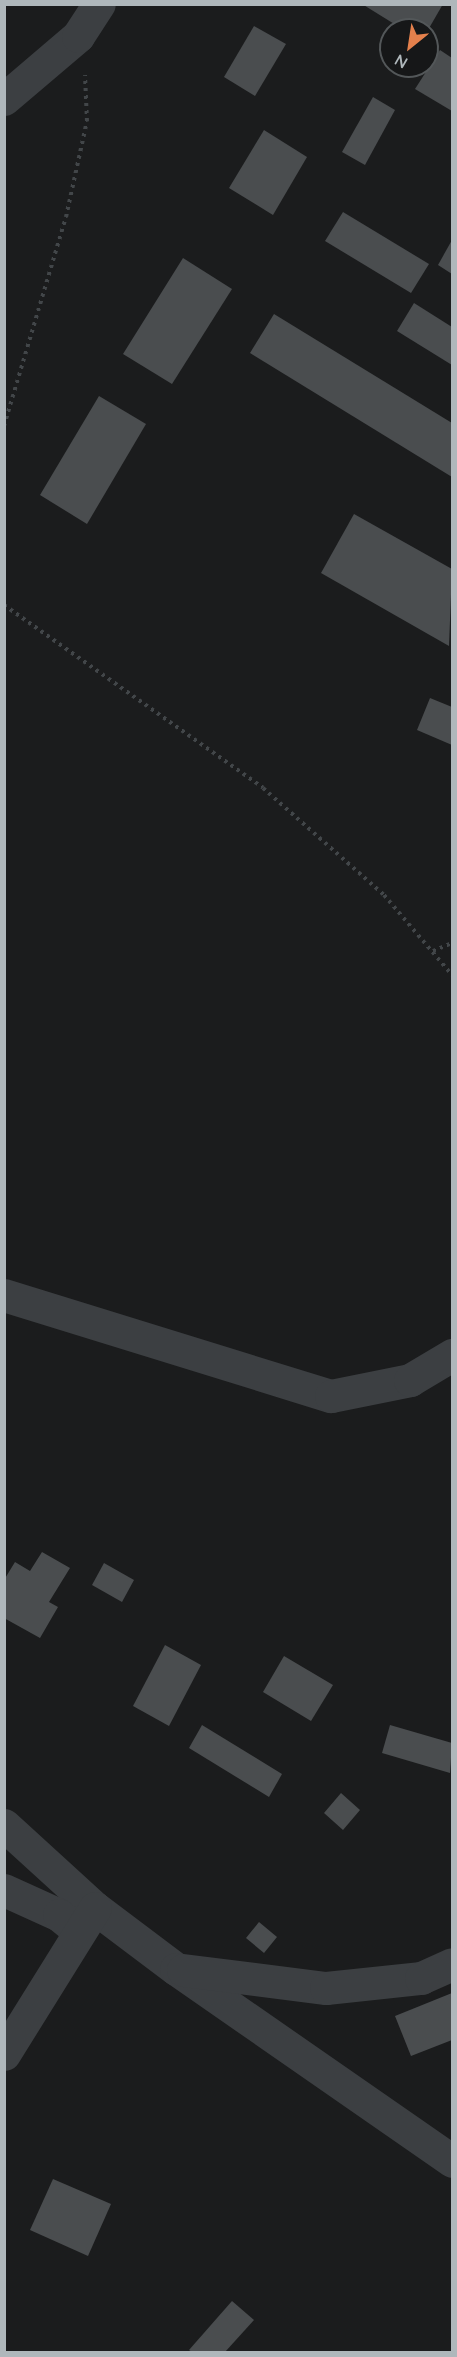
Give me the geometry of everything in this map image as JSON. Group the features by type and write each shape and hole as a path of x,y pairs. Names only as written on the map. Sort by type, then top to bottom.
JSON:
{"street":[{"path":"4,99 78,36 99,4"},
{"path":"4,1296 331,1396 410,1380 453,1355"},
{"path":"4,1825 87,1919 176,1970 453,2161"},
{"path":"4,1890 59,1915 87,1919"},
{"path":"4,2054 87,1919"},
{"path":"176,1970 326,1988 421,1978 453,1964"}],"path":[{"path":"4,426 66,217 87,121 78,36"},
{"path":"4,605 263,788 384,895 453,975"},
{"path":"433,951 453,943"}],"building":[{"path":"362,4 443,4 435,18 385,18"},
{"path":"254,26 286,44 255,96 224,77"},
{"path":"440,50 452,58 452,111 415,89 422,78 439,78"},
{"path":"373,97 395,110 365,165 342,152"},
{"path":"264,130 307,157 273,215 229,188"},
{"path":"343,212 429,264 411,293 325,241"},
{"path":"452,240 452,274 438,265"},
{"path":"183,258 232,289 172,384 123,354"},
{"path":"414,303 452,327 452,365 397,331"},
{"path":"274,314 452,423 452,477 250,353"},
{"path":"99,396 146,424 87,524 40,495"},
{"path":"354,514 452,569 449,646 321,573"},
{"path":"430,698 452,707 452,745 417,730"},
{"path":"42,1552 70,1568 49,1602 58,1607 40,1638 4,1618 4,1580 15,1562 30,1571"},
{"path":"104,1563 134,1580 122,1602 92,1585"},
{"path":"165,1645 201,1665 169,1726 133,1706"},
{"path":"284,1656 333,1685 311,1721 263,1692"},
{"path":"202,1725 282,1774 269,1797 189,1748"},
{"path":"390,1725 452,1743 450,1773 382,1753"},
{"path":"341,1793 360,1810 343,1830 324,1813"},
{"path":"259,1922 277,1937 264,1953 246,1938"},
{"path":"452,1993 452,2040 411,2056 395,2016"},
{"path":"53,2179 111,2204 88,2256 30,2230"},
{"path":"232,2301 254,2320 225,2352 192,2352 189,2350"}]}
